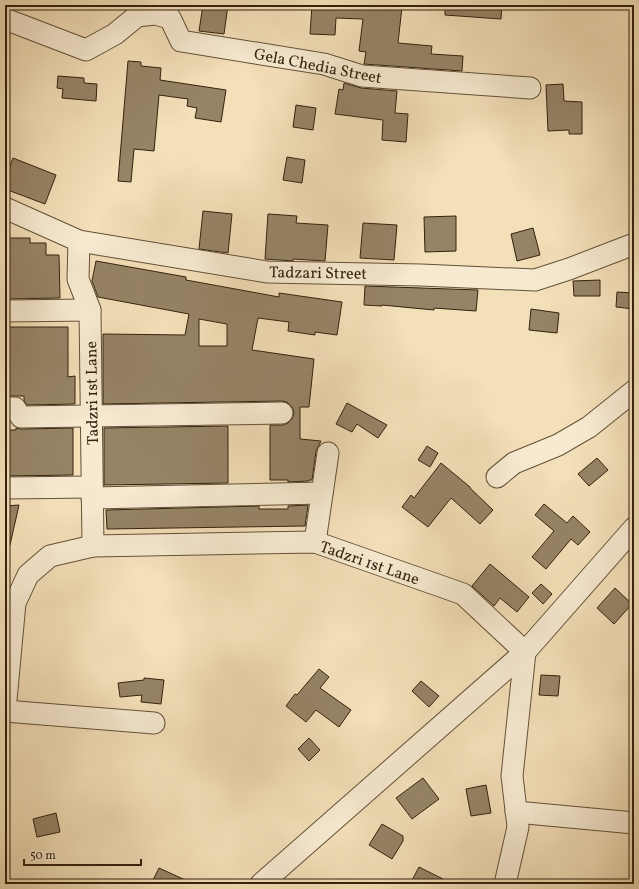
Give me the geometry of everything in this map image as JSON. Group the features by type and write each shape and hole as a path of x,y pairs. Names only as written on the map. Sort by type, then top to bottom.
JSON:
{"street":[{"name":"Gela Chedia Street","path":"5,19 86,50 115,34 137,16 175,11 181,41 324,64 362,76 530,88"},
{"name":"Tadzari Street","path":"5,208 79,241 267,272 421,275 535,280 569,269 634,244"},
{"name":"Tadzri 1st Lane","path":"79,241 78,279 90,310 93,546"},
{"path":"5,312 90,310"},
{"path":"497,477 514,464 558,445 589,427 634,391"},
{"path":"5,408 16,408 21,416 282,413"},
{"path":"315,542 328,453"},
{"path":"5,488 92,493 322,493"},
{"path":"261,884 525,652 634,528"},
{"name":"Tadzri 1st Lane","path":"5,711 10,611 28,575 50,556 93,546 315,542 463,594 525,652"},
{"path":"505,884 518,826 512,776 525,652"},
{"path":"5,711 154,723"},
{"path":"516,812 634,823"}],"building":[{"path":"203,5 228,5 224,34 199,31"},
{"path":"312,5 389,5 402,7 398,43 432,46 431,54 463,56 462,71 364,64 366,52 359,51 363,19 336,18 335,35 310,34"},
{"path":"445,5 502,5 501,19 445,15"},
{"path":"128,61 141,62 141,66 161,68 160,80 226,90 221,122 195,118 197,108 187,106 188,99 159,95 154,151 134,149 131,182 118,181"},
{"path":"58,76 84,78 84,83 97,84 96,101 62,98 63,89 57,88"},
{"path":"344,83 361,88 397,91 395,113 408,114 406,142 382,140 383,120 335,114 339,89 343,90"},
{"path":"563,84 564,101 582,102 582,134 569,134 569,130 548,131 546,85"},
{"path":"296,105 316,108 313,130 293,127"},
{"path":"287,157 305,160 302,183 283,180"},
{"path":"13,158 56,175 45,204 5,189 5,178"},
{"path":"203,211 232,214 228,253 199,249"},
{"path":"268,214 297,216 296,223 328,225 325,261 265,259"},
{"path":"456,216 456,251 425,252 424,217"},
{"path":"363,223 397,225 394,260 360,258"},
{"path":"533,228 540,255 517,261 511,234"},
{"path":"5,238 30,238 30,243 46,243 46,255 59,255 60,298 5,299"},
{"path":"96,261 186,277 186,280 279,297 279,293 342,302 337,335 315,332 315,335 288,331 289,322 258,318 252,350 314,359 309,407 300,407 300,439 321,441 316,451 312,480 288,482 288,480 270,480 270,425 283,425 292,419 294,412 292,407 287,402 103,404 103,334 185,335 189,314 98,297 92,281","holes":["199,319 227,324 227,346 199,346"]},
{"path":"600,280 600,296 574,296 573,281"},
{"path":"365,286 478,290 476,311 434,308 434,310 382,305 364,305"},
{"path":"617,292 634,293 634,309 616,307"},
{"path":"531,309 559,313 557,333 529,330"},
{"path":"5,327 68,327 68,377 75,376 75,404 27,405 24,401 24,396 5,396"},
{"path":"347,403 387,425 378,438 357,424 352,432 336,424"},
{"path":"228,426 228,483 104,485 104,428"},
{"path":"16,428 73,428 73,475 6,476 5,430 16,430"},
{"path":"427,446 438,453 430,467 418,460"},
{"path":"597,458 608,470 589,486 578,474"},
{"path":"441,463 470,487 493,510 480,524 451,498 428,527 402,507 411,495 414,498"},
{"path":"544,504 567,523 573,516 590,532 578,545 571,539 546,569 532,557 554,531 535,515"},
{"path":"19,505 10,545 5,544 5,506"},
{"path":"308,505 305,526 107,529 106,510 259,506 259,509 288,509 288,506"},
{"path":"490,564 529,597 517,612 500,598 494,606 472,586"},
{"path":"541,584 552,594 543,604 532,593"},
{"path":"615,588 632,604 614,624 597,608"},
{"path":"319,669 329,677 320,688 351,710 339,727 316,710 306,722 286,706 295,694 297,695"},
{"path":"541,675 560,676 558,696 539,695"},
{"path":"144,678 164,680 161,704 141,702 142,695 120,697 118,683 144,680"},
{"path":"421,681 439,696 429,707 412,691"},
{"path":"309,738 320,750 309,761 298,749"},
{"path":"423,778 439,799 412,819 396,798"},
{"path":"486,785 491,813 471,816 466,789"},
{"path":"56,813 60,832 37,837 33,819"},
{"path":"382,824 403,836 403,841 392,859 369,845"},
{"path":"419,867 453,884 410,884"},
{"path":"159,868 194,884 151,884"}]}
